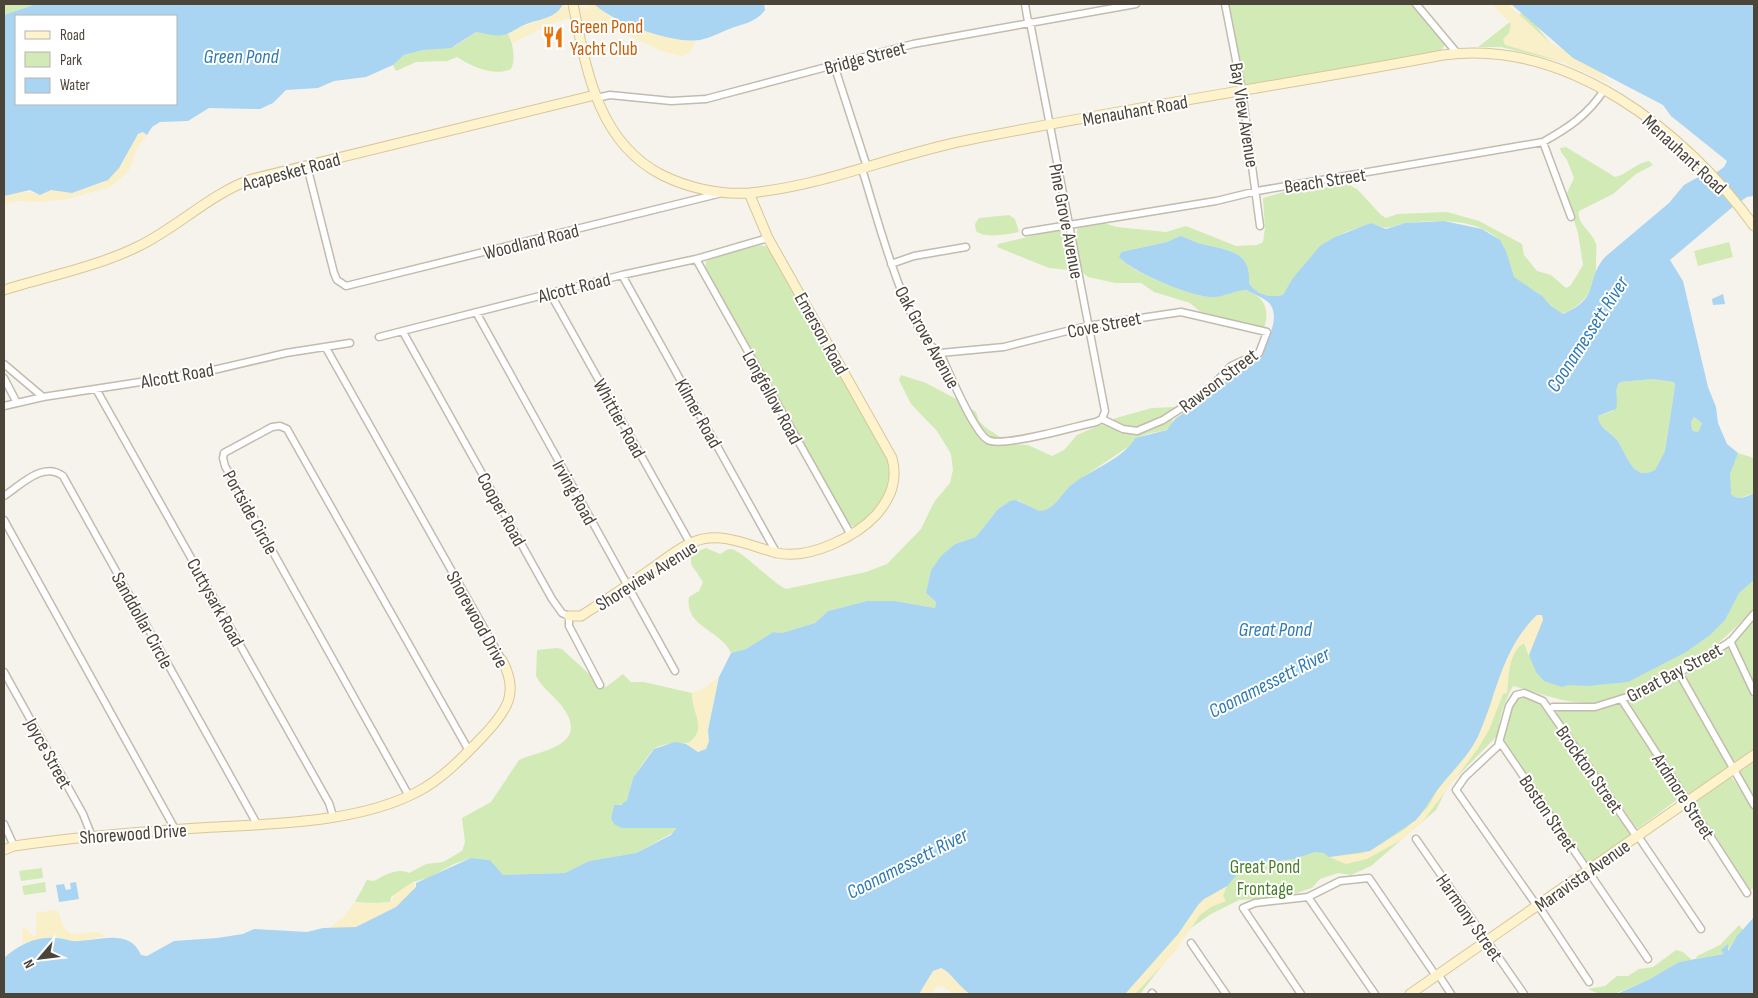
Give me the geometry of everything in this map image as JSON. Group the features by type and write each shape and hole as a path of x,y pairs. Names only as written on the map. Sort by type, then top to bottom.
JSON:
{"main road":[{"name":"Menauhant Road","path":"573,4 596,97 614,132 630,152 650,167 683,184 724,192 749,193 817,181 931,148 1048,125 1457,53 1491,52 1523,58 1604,90 1660,126 1710,172 1754,226"},
{"name":"Acapesket Road","path":"4,290 121,254 149,241 234,186 252,179 596,97"},
{"name":"Emerson Road","path":"749,193 768,238 887,448 895,473"},
{"name":"Shoreview Avenue","path":"569,616 581,616 690,543 699,540 717,538 791,554 816,549 851,535 870,521 885,504 893,488 895,473"},
{"name":"Shorewood Drive","path":"4,850 14,846 91,834 257,824 334,816 365,811 410,796 438,778 502,716 509,702 511,684 502,660"},
{"name":"Maravista Avenue","path":"1410,994 1754,755"}],"street":[{"name":"Pine Grove Avenue","path":"1025,4 1105,412 1102,419"},
{"name":"Bridge Street","path":"596,97 610,96 671,102 706,99 913,44 1136,4"},
{"name":"Bay View Avenue","path":"1225,4 1242,91 1257,191 1260,226"},
{"path":"1416,4 1457,53"},
{"name":"Oak Grove Avenue","path":"834,65 898,287 926,341 932,349 940,354 974,424 982,435 989,441 1000,442 1096,422 1102,419"},
{"name":"Beach Street","path":"1026,232 1216,201 1257,191 1543,142 1567,129 1582,118 1604,90"},
{"path":"1543,142 1571,217"},
{"name":"Woodland Road","path":"307,166 334,273 339,282 350,286 724,192"},
{"name":"Alcott Road","path":"379,337 622,275 696,259 768,238"},
{"path":"891,264 914,256 966,247"},
{"name":"Longfellow Road","path":"696,259 851,535"},
{"name":"Kilmer Road","path":"622,275 776,552"},
{"name":"Whittier Road","path":"550,293 690,543"},
{"name":"Irving Road","path":"476,312 675,671"},
{"name":"Cove Street","path":"940,354 1004,347 1087,326 1181,312 1268,332"},
{"name":"Cooper Road","path":"402,332 552,598 562,613 569,616 569,626 600,685"},
{"name":"Rawson Street","path":"1102,419 1123,429 1137,431 1163,420 1198,397 1231,366 1259,353 1268,332"},
{"name":"Alcott Road","path":"4,406 44,397 205,372 286,353 350,343"},
{"name":"Shorewood Drive","path":"326,348 502,660"},
{"path":"4,364 44,397"},
{"path":"4,378 17,403"},
{"name":"Cuttysark Road","path":"96,389 329,803 334,816"},
{"name":"Portside Circle","path":"410,796 225,466 222,458 224,453 272,427 280,426 287,429 468,749"},
{"name":"Sanddollar Circle","path":"4,496 42,471 54,471 63,476 257,824"},
{"path":"4,520 175,829"},
{"name":"Great Bay Street","path":"1553,707 1594,707 1622,700 1679,673 1730,641 1754,614"},
{"path":"1730,641 1754,692"},
{"name":"Joyce Street","path":"4,672 83,814 91,834"},
{"path":"1679,673 1754,805"},
{"name":"Brockton Street","path":"1500,742 1509,706 1516,695 1524,693 1543,701 1701,929"},
{"name":"Ardmore Street","path":"1622,700 1747,892"},
{"path":"1500,742 1465,777 1456,790 1589,982"},
{"name":"Boston Street","path":"1500,742 1648,959"},
{"path":"4,824 14,846"},
{"name":"Harmony Street","path":"1416,840 1524,994"},
{"path":"1302,994 1243,908 1255,903 1308,897 1340,881 1369,878 1452,994"},
{"path":"1308,897 1375,994"},
{"path":"1191,943 1226,994"}],"green space":[{"path":"4,4 36,4 4,15"},
{"path":"1228,4 1411,4 1445,45 1439,53 1246,86 1243,84"},
{"path":"1524,11 1563,62 1501,47 1478,47"},
{"path":"476,32 494,35 508,34 513,51 513,65 511,69 497,72 490,71 476,67 457,57 447,61 416,62 396,71 393,65 404,55 423,50 455,46"},
{"path":"1566,147 1615,177 1644,162 1649,161 1653,165 1636,174 1613,194 1579,211 1582,224 1596,244 1596,269 1592,286 1584,299 1578,305 1562,314 1539,294 1514,278 1508,266 1504,248 1494,235 1465,223 1436,221 1383,227 1371,223 1345,232 1323,245 1308,260 1283,295 1278,296 1264,295 1252,287 1249,283 1249,272 1246,263 1241,257 1226,250 1180,236 1167,242 1121,252 1119,257 1136,270 1178,289 1214,297 1244,290 1254,294 1263,302 1265,307 1266,318 1263,331 1238,329 1204,315 1190,303 1154,292 1141,283 1115,283 1088,277 1083,273 1077,249 1076,234 1078,228 1104,223 1117,227 1166,232 1186,226 1236,246 1257,245 1263,242 1265,228 1263,198 1284,192 1324,188 1335,183 1348,184 1358,190 1386,218 1398,214 1447,212 1479,221 1522,244 1524,255 1537,271 1551,275 1566,288 1571,285 1583,265 1578,233 1566,195 1574,178 1567,160 1561,152 1560,148"},
{"path":"1009,215 1015,219 1019,232 1003,235 985,235 976,231 975,224 979,218"},
{"path":"1061,229 1067,247 1070,270 1049,268 997,247 998,244"},
{"path":"1729,242 1733,257 1698,266 1694,251"},
{"path":"760,245 768,247 884,450 890,474 886,493 882,502 875,510 856,527 850,525 844,517 705,268 706,262 710,258"},
{"path":"901,375 926,383 958,400 976,412 979,421 985,427 1010,444 1028,445 1052,456 1064,450 1077,435 1116,418 1152,408 1174,407 1173,420 1168,429 1135,438 1131,445 1074,483 1051,507 1042,512 1018,500 1008,502 998,509 976,537 955,544 931,570 926,593 936,602 935,608 895,601 867,601 828,611 815,623 782,633 773,632 746,649 731,653 720,639 697,622 692,615 689,607 689,597 699,591 703,582 691,564 691,554 706,548 720,554 729,549 734,550 786,589 866,572 887,564 921,529 934,502 950,483 953,470 951,454 937,431 911,404 899,380"},
{"path":"1653,379 1674,382 1675,386 1665,451 1655,470 1647,473 1641,472 1631,465 1617,440 1603,427 1598,416 1613,411 1620,382"},
{"path":"1694,417 1702,423 1699,431 1696,432 1692,430 1691,422"},
{"path":"1738,453 1754,458 1754,493 1740,498 1732,496 1729,485 1731,469"},
{"name":"Great Pond Frontage","path":"1754,580 1754,608 1727,636 1696,660 1644,688 1595,703 1589,703 1566,701 1513,686 1502,710 1498,735 1448,786 1436,810 1371,866 1351,875 1338,873 1320,879 1312,888 1284,897 1239,900 1211,914 1191,928 1140,994 1120,994 1180,921 1506,644 1524,643 1529,656 1578,685 1618,683 1685,652 1701,636 1724,621 1739,592"},
{"path":"1754,617 1754,685 1734,641"},
{"path":"1727,647 1732,650 1754,698 1754,750 1736,763 1733,761 1685,679 1687,673"},
{"path":"562,649 601,685 606,687 623,674 631,682 644,682 692,693 699,726 696,737 688,743 662,745 651,752 632,780 625,802 614,805 611,818 622,828 674,826 677,828 676,831 636,853 589,861 565,873 503,875 490,860 471,858 454,864 428,878 413,882 391,897 390,902 355,902 367,880 374,881 396,871 409,873 426,864 443,862 462,851 465,842 462,818 491,802 519,760 551,749 561,744 568,737 571,729 569,718 561,705 544,688 536,676 537,650"},
{"path":"1679,679 1728,767 1690,795 1687,794 1627,703 1629,699"},
{"path":"1521,696 1539,700 1631,831 1631,836 1588,866 1503,740 1513,701"},
{"path":"1617,704 1622,706 1681,797 1637,829 1556,716 1558,710 1591,709"},
{"path":"1754,759 1754,799 1739,774 1740,770"},
{"path":"1731,776 1754,810 1754,888 1750,890 1695,804 1696,800"},
{"path":"42,868 43,878 21,881 19,871"},
{"path":"45,882 46,892 24,895 22,886"},
{"path":"1739,925 1743,930 1724,954 1695,959 1697,956 1720,945"},
{"path":"1676,950 1683,952 1692,960 1679,962 1648,980 1617,993 1599,994 1588,989 1605,986 1617,976 1628,976 1639,969 1653,967"}],"sand":[{"path":"574,4 591,10 585,4 594,4 611,17 660,36 696,40 690,52 682,56 659,50 614,29 568,19 550,24 513,43 508,34 551,15 563,5 571,10"},
{"path":"1492,4 1508,4 1549,42 1595,66 1613,85 1560,61 1505,45 1503,39 1509,33 1511,24"},
{"path":"143,132 147,135 138,146 128,172 110,187 68,199 37,202 18,201 4,204 4,196 14,193 26,192 40,195 51,190 72,193 103,183 122,164 135,138"},
{"path":"1242,358 1246,362 1218,389 1175,419 1174,407 1199,394 1237,360"},
{"path":"1537,615 1542,615 1543,619 1539,635 1529,655 1525,643 1515,652 1510,665 1507,693 1503,694 1489,730 1477,750 1423,821 1403,839 1367,859 1346,864 1329,857 1363,853 1376,847 1405,829 1428,807 1438,789 1477,738 1491,704 1496,681 1510,648 1523,629"},
{"path":"719,677 708,730 710,741 706,749 698,752 686,744 693,739 698,727 692,693 703,689"},
{"path":"413,882 416,887 404,900 382,915 354,927 336,930 329,928 344,916 355,902 390,902 395,894"},
{"path":"1227,886 1223,896 1226,901 1211,907 1200,915 1173,954 1135,994 1125,994 1178,934 1198,905 1204,899"},
{"path":"58,911 64,928 69,933 97,932 106,936 77,942 56,937 22,943 22,929 26,928 33,936 36,935 36,913"},
{"path":"941,968 948,972 970,994 955,994 942,986 937,987 931,994 919,994 933,971"}],"water":[{"name":"Green Pond","path":"36,4 563,4 551,16 524,25 506,34 496,36 476,32 451,48 423,50 404,55 393,65 366,77 334,81 318,88 286,90 273,103 260,109 209,108 188,121 160,122 152,127 147,135 143,132 138,134 119,168 108,180 72,193 51,190 40,195 30,190 4,196 4,15"},
{"path":"594,4 764,4 765,10 757,18 711,37 700,40 688,40 674,39 644,31 615,18"},
{"name":"Great Pond","path":"1511,4 1754,4 1754,196 1747,197 1735,205 1670,260 1683,281 1708,387 1716,407 1718,423 1727,444 1738,453 1730,474 1731,494 1739,498 1754,493 1754,580 1739,593 1725,620 1710,635 1686,652 1628,682 1587,686 1568,685 1562,687 1544,681 1536,672 1529,655 1543,620 1542,615 1537,615 1525,628 1508,656 1479,734 1471,749 1438,789 1416,820 1370,851 1329,857 1324,853 1315,852 1293,859 1268,862 1241,870 1227,886 1204,899 1198,905 1178,934 1125,994 970,994 948,972 941,968 933,971 919,994 4,994 4,958 21,945 41,938 59,938 76,941 105,938 122,939 136,947 141,955 147,956 174,941 217,938 243,934 254,929 307,932 323,928 356,927 396,907 416,887 416,883 471,858 490,860 503,875 565,873 589,861 636,853 671,835 677,828 622,828 614,824 611,818 614,805 621,805 627,800 633,778 654,749 675,742 686,744 698,752 706,749 709,741 708,730 719,677 731,653 746,649 773,632 782,633 815,623 828,611 867,601 895,601 935,608 936,602 926,593 931,570 942,555 955,544 976,537 998,509 1010,501 1016,500 1039,511 1050,508 1070,486 1116,457 1135,438 1167,430 1175,419 1218,389 1239,367 1260,357 1273,324 1273,310 1268,302 1246,290 1215,297 1193,294 1137,270 1119,257 1121,252 1167,242 1180,236 1226,250 1241,257 1246,263 1249,272 1249,283 1252,287 1264,295 1278,296 1283,295 1293,278 1320,246 1335,237 1371,223 1386,229 1405,223 1444,221 1482,229 1500,240 1506,251 1514,277 1542,296 1551,306 1563,314 1575,308 1588,295 1595,274 1605,257 1669,203 1684,185 1700,176 1707,179 1724,167 1727,161 1671,116 1663,105 1573,58","holes":["1653,379 1674,382 1675,386 1665,451 1655,470 1647,473 1641,472 1631,465 1617,440 1605,430 1598,416 1616,409 1616,392 1620,382","1694,417 1702,423 1699,431 1696,432 1692,430 1691,422"]},
{"path":"1723,294 1725,304 1713,305 1712,299"},
{"path":"76,882 79,899 59,902 56,885 64,884 66,890 71,889 70,883"},
{"path":"1754,917 1754,994 1609,994 1619,993 1648,980 1679,962 1724,954 1721,950 1728,944 1728,951 1737,936"}],"place":[{"name":"Green Pond Yacht Club","path":"553,37"}],"water label":[{"name":"Coonamessett River","path":"1587,334"},
{"name":"Coonamessett River","path":"1269,682"},
{"name":"Coonamessett River","path":"907,863"}]}
